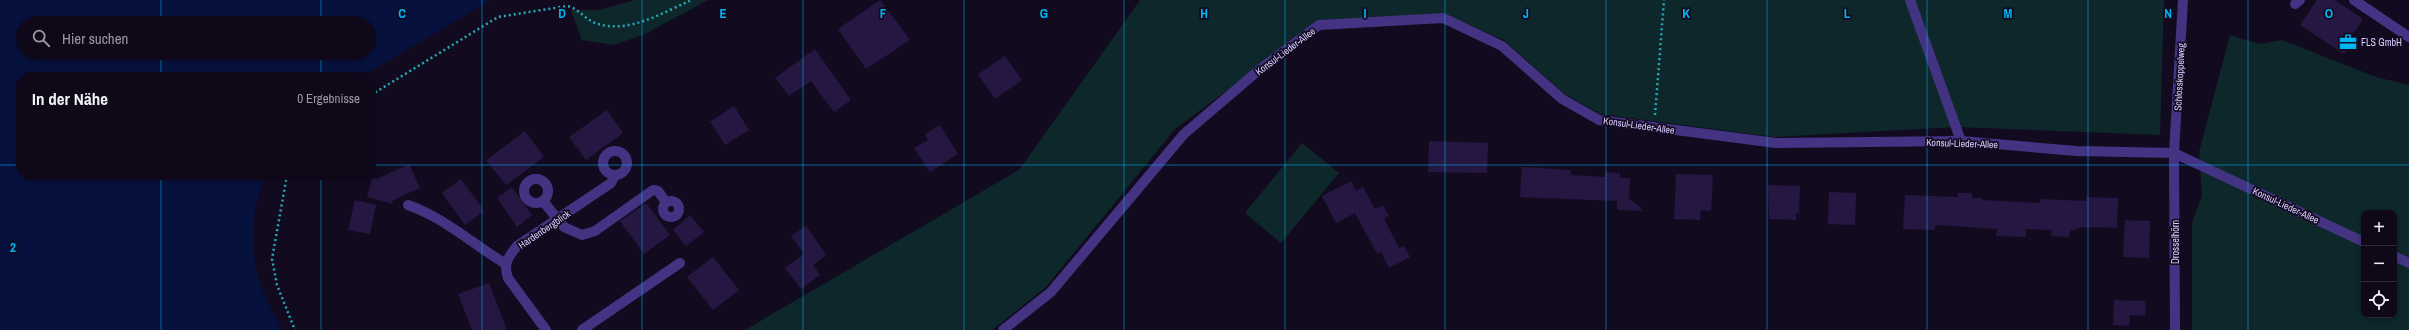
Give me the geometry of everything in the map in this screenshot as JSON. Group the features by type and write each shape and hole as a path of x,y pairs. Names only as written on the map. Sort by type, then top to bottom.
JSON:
{"street":[{"path":"1910,0 1961,141"},
{"name":"Schlosskoppelweg","path":"2174,153 2183,0"},
{"path":"2354,0 2409,37"},
{"name":"Konsul-Lieder-Allee","path":"1003,330 1051,292 1184,134 1259,70 1319,26 1443,18 1502,46 1562,99 1599,120 1776,143 1961,141 2076,151 2174,153 2361,241"},
{"name":"Drosselhörn","path":"2174,153 2175,330"},
{"name":"Hardenbergblick","path":"506,264 517,246 611,183 615,175"},
{"path":"543,201 557,219 571,232 588,235 647,192 658,191 666,202"},
{"path":"408,205 429,212 441,219 506,264 508,278 546,330"},
{"path":"2397,257 2409,263"},
{"path":"582,330 680,263"}],"path":[{"path":"376,92 498,17 567,6 573,7 584,18 597,24 626,26 641,22 692,0"},
{"path":"1654,127 1664,0"},
{"path":"286,180 272,259 277,284 295,330"}],"green space":[{"path":"635,0 708,0 645,34 614,45 582,40 571,10 599,10"},
{"path":"1140,0 2164,0 2160,135 1956,127 1774,137 1600,114 1563,93 1504,40 1443,14 1319,22 1175,129 1046,287 992,330 745,330 1019,170"},
{"path":"2230,35 2259,44 2282,40 2376,77 2409,85 2409,330 2192,330 2192,223 2202,196 2199,152"},
{"path":"1302,143 1339,173 1281,243 1245,213"}],"shaded area":[{"path":"0,0 491,0 369,72 16,72 16,180 264,180 257,201 253,231 253,246 258,276 262,289 282,330 0,330"}],"building":[{"path":"880,0 910,40 866,69 838,29"},
{"path":"2317,0 2335,0 2363,19 2350,38 2354,40 2344,54 2300,25"},
{"path":"815,49 851,100 834,112 811,81 789,96 775,78"},
{"path":"1005,56 1022,80 995,99 978,74"},
{"path":"734,106 749,130 725,145 710,122"},
{"path":"607,110 623,133 586,160 569,137"},
{"path":"940,125 958,154 930,172 914,148 928,140 925,134"},
{"path":"525,131 544,157 506,185 486,160"},
{"path":"1429,141 1488,143 1487,173 1428,172"},
{"path":"409,164 420,188 393,200 392,204 367,197 371,180 377,179"},
{"path":"1522,167 1571,170 1571,175 1605,177 1605,172 1620,173 1620,178 1630,178 1629,198 1644,211 1617,210 1617,201 1520,197"},
{"path":"1676,174 1713,175 1711,211 1701,210 1700,220 1674,219"},
{"path":"461,179 484,211 465,225 442,193"},
{"path":"1351,181 1356,191 1363,187 1375,209 1383,205 1389,216 1384,219 1399,248 1404,246 1410,257 1389,268 1381,252 1377,254 1355,213 1336,223 1322,196"},
{"path":"1768,185 1800,186 1799,213 1796,213 1796,220 1769,219"},
{"path":"512,187 532,215 517,227 497,198"},
{"path":"1829,192 1856,193 1855,225 1828,224"},
{"path":"1958,193 1972,193 1972,198 1982,198 1982,200 2040,203 2040,199 2086,201 2086,197 2118,198 2117,228 2082,227 2070,231 2069,237 2051,236 2052,230 2026,229 2026,237 1996,236 1997,229 1935,225 1935,230 1903,229 1905,195 1958,197"},
{"path":"355,200 376,205 370,234 348,230"},
{"path":"646,203 670,235 644,254 620,221"},
{"path":"690,215 704,232 686,246 673,230"},
{"path":"2125,220 2150,221 2149,258 2123,257"},
{"path":"806,226 826,255 813,265 820,275 801,289 785,268 804,254 791,236"},
{"path":"713,257 739,290 713,310 687,277"},
{"path":"489,283 507,330 472,330 458,294"},
{"path":"2114,300 2146,301 2145,316 2130,315 2129,326 2113,325"}],"place":[{"name":"FLS GmbH","path":"2348,42"}]}
